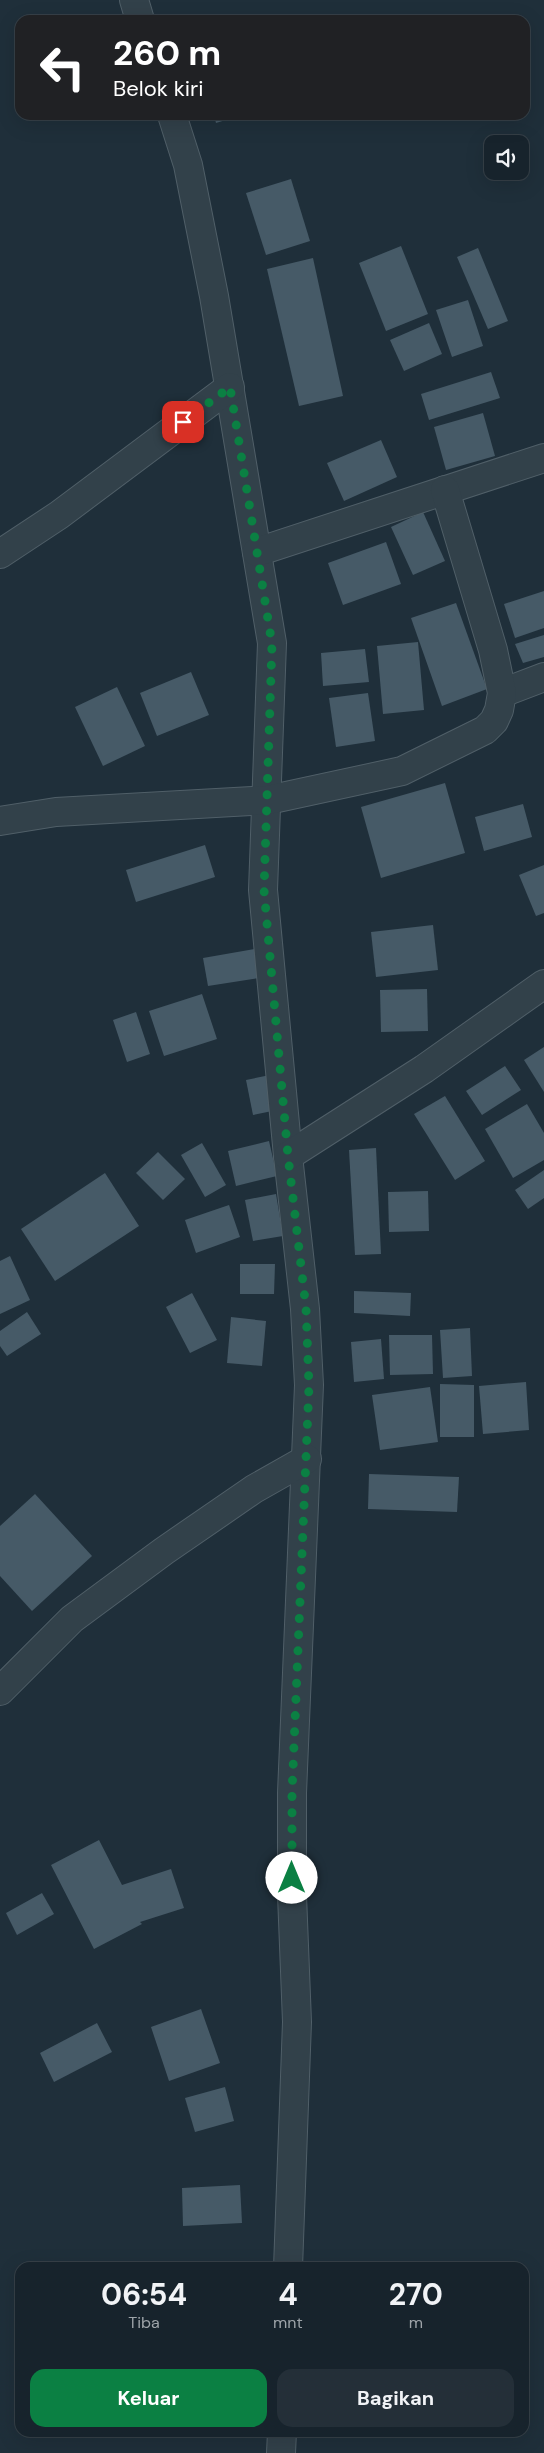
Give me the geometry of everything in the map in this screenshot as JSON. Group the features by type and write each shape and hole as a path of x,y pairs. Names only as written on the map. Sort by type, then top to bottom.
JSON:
{"street":[{"path":"134,0 138,15"},
{"path":"174,120 188,165 230,387 272,644 264,890 288,1156 306,1308 309,1386 292,1793 292,1895 297,2022 288,2262"},
{"path":"0,554 59,515 230,387"},
{"path":"257,552 544,458"},
{"path":"0,821 56,812 268,800 402,772 485,730 494,721 499,710 502,693 493,650 445,490"},
{"path":"502,693 544,677"},
{"path":"288,1156 424,1069 544,984"},
{"path":"0,1692 72,1619 164,1551 254,1489 307,1459"},
{"path":"281,2453 282,2437"}],"building":[{"path":"215,120 226,120 216,123"},
{"path":"291,179 310,241 266,255 246,193"},
{"path":"401,246 428,314 386,331 359,263"},
{"path":"478,248 508,321 488,329 457,257"},
{"path":"313,258 343,396 299,406 267,269"},
{"path":"468,300 483,346 452,357 436,310"},
{"path":"429,323 442,354 404,371 390,340"},
{"path":"491,372 500,398 429,420 421,394"},
{"path":"483,413 495,456 446,470 434,427"},
{"path":"381,440 397,477 344,501 327,463"},
{"path":"423,512 445,561 413,575 391,527"},
{"path":"386,542 401,584 343,605 328,563"},
{"path":"544,591 544,628 515,638 504,604"},
{"path":"456,603 487,689 442,706 411,618"},
{"path":"544,635 544,657 523,663 515,644"},
{"path":"418,642 424,710 383,714 377,646"},
{"path":"365,649 369,682 323,686 321,653"},
{"path":"191,672 209,715 157,736 140,693"},
{"path":"117,687 145,746 103,766 75,707"},
{"path":"368,693 375,741 336,747 329,698"},
{"path":"445,783 465,853 381,878 361,807"},
{"path":"523,804 532,837 484,851 475,817"},
{"path":"205,845 215,877 136,902 126,870"},
{"path":"544,865 544,913 536,916 519,875"},
{"path":"433,925 438,970 376,977 371,932"},
{"path":"261,948 265,977 208,986 203,958"},
{"path":"427,989 428,1031 381,1032 380,990"},
{"path":"202,994 217,1039 164,1056 149,1011"},
{"path":"136,1012 150,1054 127,1062 113,1020"},
{"path":"544,1047 544,1092 524,1060"},
{"path":"505,1066 521,1090 482,1115 466,1091"},
{"path":"270,1075 277,1110 253,1115 246,1080"},
{"path":"445,1096 485,1161 455,1180 414,1114"},
{"path":"527,1104 544,1133 544,1160 513,1178 485,1129"},
{"path":"269,1141 277,1176 236,1186 228,1151"},
{"path":"202,1143 226,1185 205,1197 181,1155"},
{"path":"376,1148 381,1254 355,1255 349,1150"},
{"path":"158,1152 185,1179 163,1200 136,1173"},
{"path":"544,1170 544,1198 528,1209 515,1190"},
{"path":"105,1173 139,1226 55,1281 21,1229"},
{"path":"428,1191 429,1231 389,1232 388,1192"},
{"path":"276,1194 283,1236 253,1241 245,1200"},
{"path":"229,1205 240,1237 196,1253 185,1220"},
{"path":"10,1256 30,1300 0,1314 0,1261"},
{"path":"240,1264 275,1264 274,1294 240,1294"},
{"path":"354,1291 411,1293 410,1316 354,1313"},
{"path":"192,1293 217,1340 190,1353 166,1307"},
{"path":"27,1312 41,1334 7,1356 0,1346 0,1331"},
{"path":"231,1317 266,1321 262,1366 227,1363"},
{"path":"470,1328 472,1376 443,1378 440,1330"},
{"path":"389,1335 432,1335 433,1374 390,1375"},
{"path":"381,1339 384,1379 354,1382 351,1342"},
{"path":"526,1382 529,1430 483,1434 479,1386"},
{"path":"440,1384 474,1385 474,1437 440,1437"},
{"path":"430,1387 438,1442 380,1450 372,1395"},
{"path":"369,1474 459,1477 457,1512 368,1509"},
{"path":"35,1494 92,1556 32,1611 0,1576 0,1526"},
{"path":"99,1840 122,1885 171,1869 184,1908 140,1922 142,1924 94,1949 51,1865"},
{"path":"42,1893 54,1914 17,1935 6,1913"},
{"path":"201,2009 220,2063 169,2081 151,2027"},
{"path":"97,2023 112,2052 54,2082 40,2053"},
{"path":"225,2087 234,2121 195,2132 185,2098"},
{"path":"240,2185 242,2223 183,2226 182,2188"}],"route":[{"path":"183,422 230,387 272,644 264,890 288,1156 306,1308 309,1386 292,1793 292,1878"}]}
